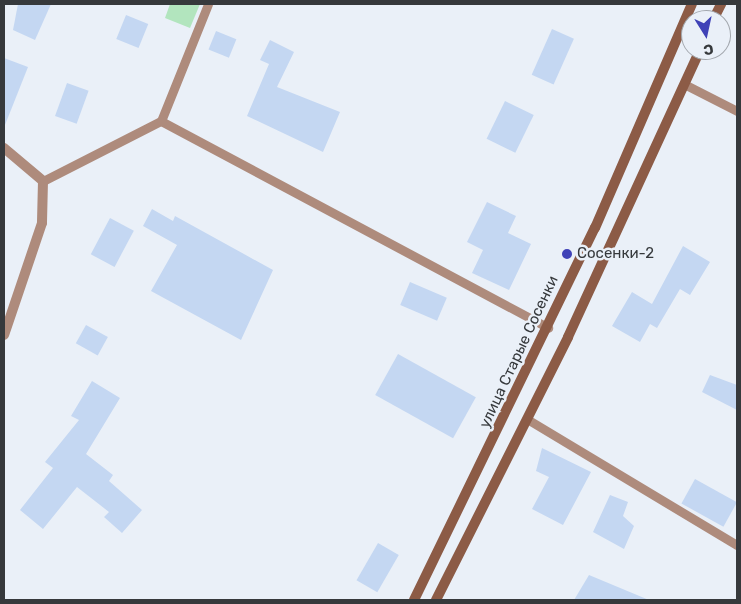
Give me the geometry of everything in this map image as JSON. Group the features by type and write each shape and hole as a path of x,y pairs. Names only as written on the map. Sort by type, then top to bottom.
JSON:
{"main road":[{"name":"улица Старые Сосенки","path":"414,600 548,328 692,4"},
{"path":"436,600 527,419 695,60"}],"street":[{"path":"4,148 43,181 42,223 4,335"}],"lane":[{"path":"43,181 162,121 208,4"},
{"path":"684,84 737,112"},
{"path":"162,121 548,328"},
{"path":"527,419 737,544"}],"green space":[{"path":"170,4 200,4 190,28 165,18"}],"building":[{"path":"18,4 51,4 35,40 13,30"},
{"path":"126,15 148,24 139,48 116,39"},
{"path":"552,29 574,39 554,84 532,75"},
{"path":"216,31 236,39 229,58 209,50"},
{"path":"270,40 294,52 277,87 340,112 323,152 247,116 269,64 260,60"},
{"path":"4,58 28,67 5,125 4,124"},
{"path":"67,83 89,91 77,124 55,116"},
{"path":"505,101 534,115 515,153 487,139"},
{"path":"487,202 516,216 508,233 531,244 509,290 472,273 483,250 467,242"},
{"path":"152,209 173,221 175,216 273,270 241,340 151,291 177,245 143,226"},
{"path":"110,218 134,231 115,267 91,254"},
{"path":"683,246 710,262 690,295 680,289 657,328 650,324 640,342 612,326 632,292 652,304"},
{"path":"410,282 447,298 437,321 400,305"},
{"path":"86,325 108,337 98,355 76,343"},
{"path":"398,354 476,397 453,438 375,395"},
{"path":"710,375 737,385 737,410 702,392"},
{"path":"92,381 120,398 86,454 113,475 109,481 142,510 122,533 104,517 109,512 77,487 43,529 20,510 53,468 45,462 79,420 71,416"},
{"path":"542,448 591,472 563,525 532,509 549,477 536,471"},
{"path":"695,479 737,502 723,527 681,503"},
{"path":"610,495 628,502 623,516 634,526 624,549 593,532"},
{"path":"378,543 399,555 377,592 356,580"},
{"path":"589,575 649,600 574,600"}],"place":[{"name":"Сосенки-2","path":"567,254"}]}
